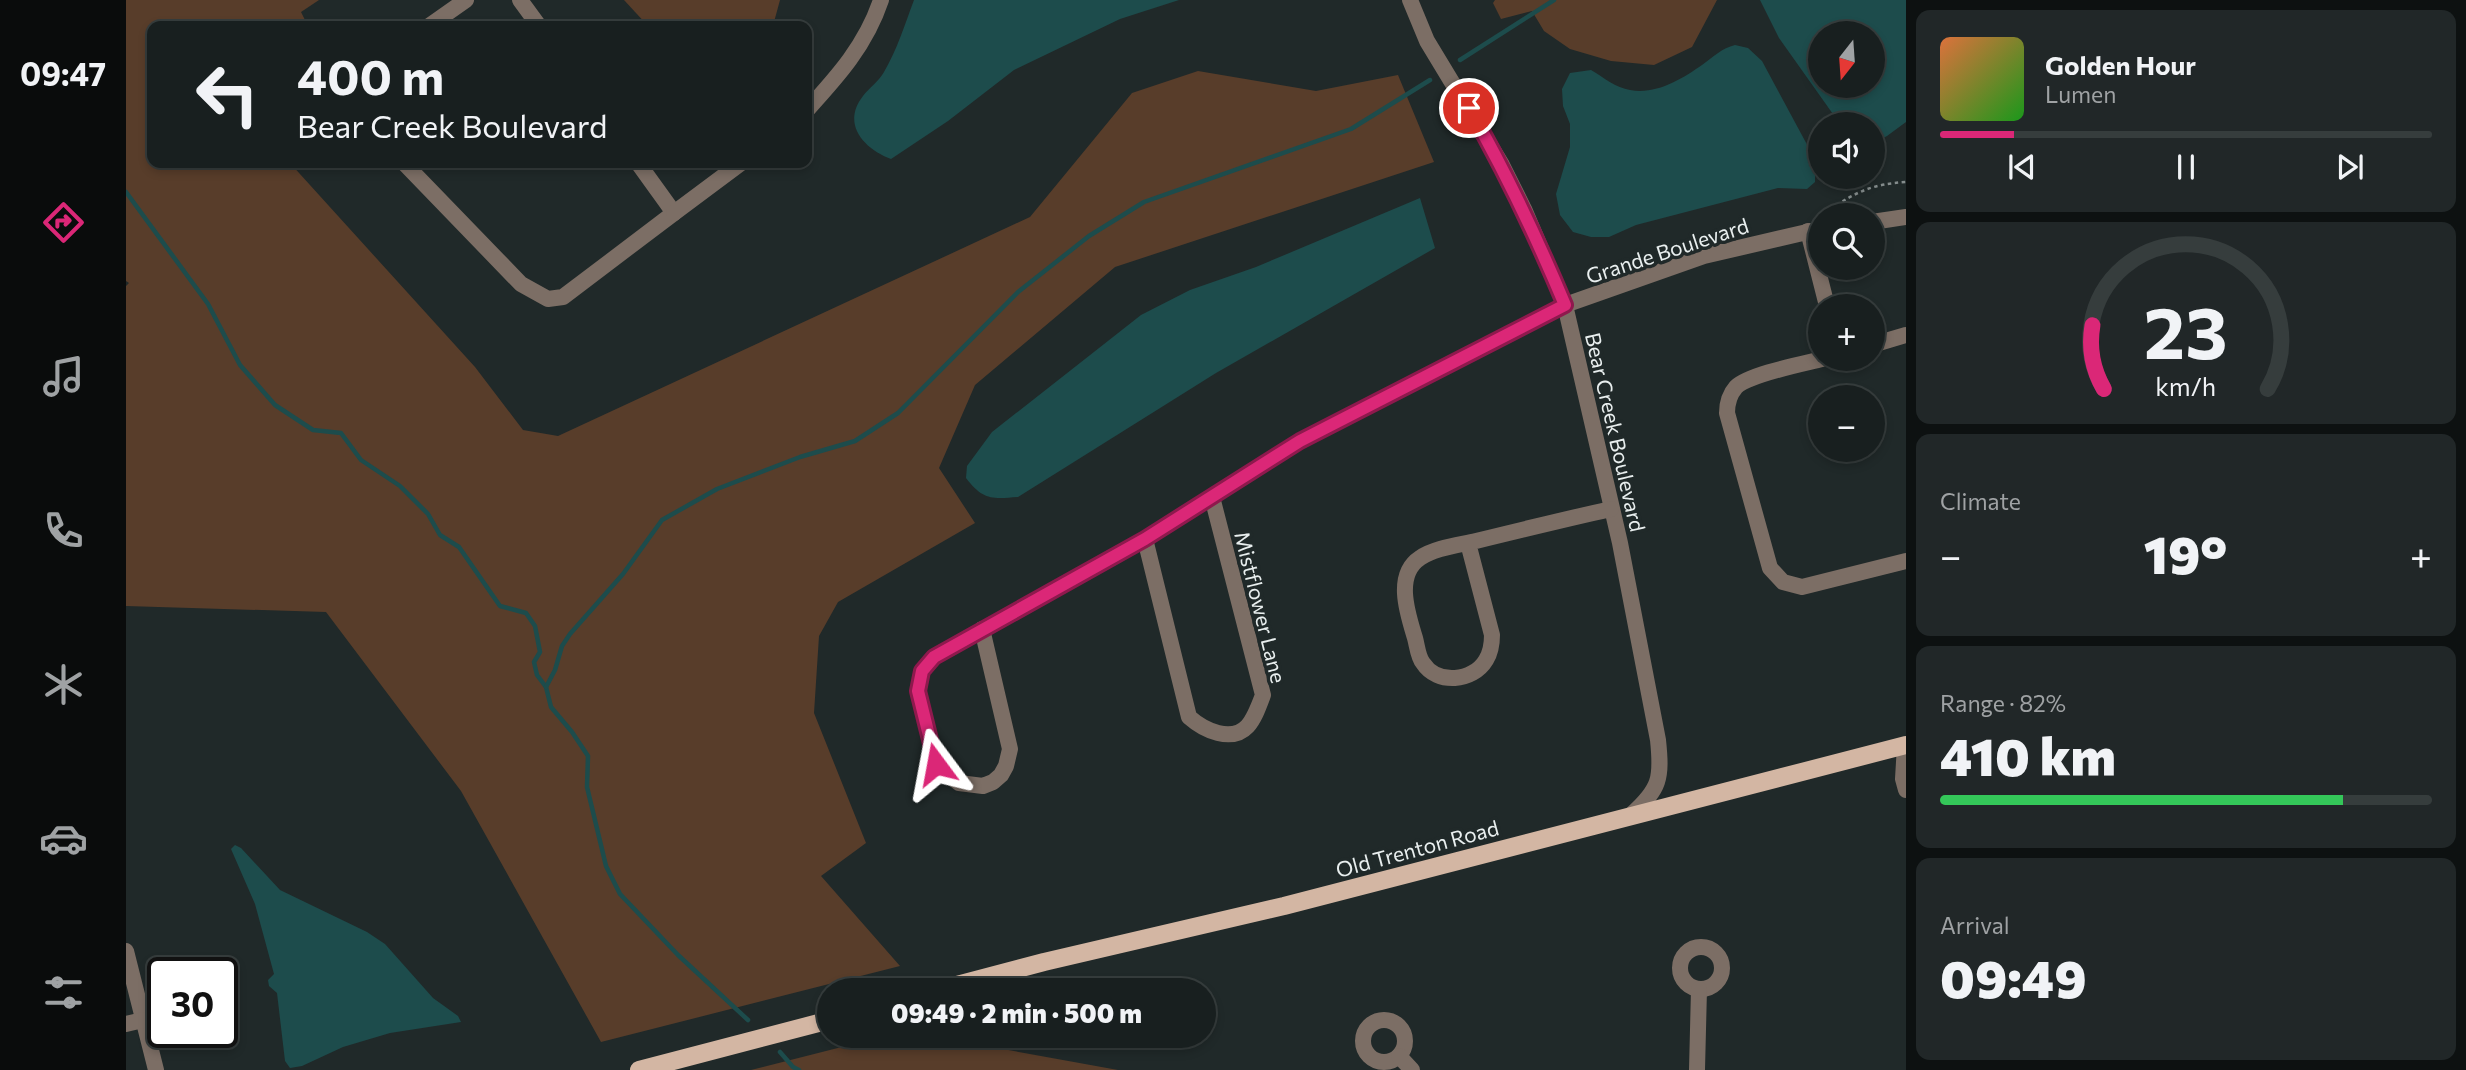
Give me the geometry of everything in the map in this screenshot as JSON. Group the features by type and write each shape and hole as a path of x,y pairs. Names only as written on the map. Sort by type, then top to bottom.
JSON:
{"main road":[{"name":"Old Trenton Road","path":"983,978 1284,906 1632,814 1906,746"},
{"path":"639,1070 817,1023"}],"street":[{"path":"436,21 466,0"},
{"path":"520,0 535,21"},
{"path":"812,104 845,68 876,16 881,0"},
{"name":"Bear Creek Boulevard","path":"1410,0 1427,41 1513,187 1565,305 1620,543 1658,740 1661,768 1655,789 1646,802 1632,814"},
{"path":"409,168 521,284 548,299 563,298 734,168"},
{"path":"642,168 674,213"},
{"path":"1885,220 1906,217"},
{"name":"Grande Boulevard","path":"982,629 1010,749 1006,766 993,782 983,786 968,786 959,783 936,764 918,683 922,671 934,657 982,629 1145,539 1300,441 1565,305 1704,257 1808,231"},
{"path":"1885,341 1906,335"},
{"path":"1808,363 1747,380 1731,393 1727,403 1727,413 1770,568 1783,583 1802,587 1906,561"},
{"name":"Mistflower Lane","path":"1145,539 1189,717 1199,726 1212,731 1233,735 1242,732 1257,711 1263,695 1212,496"},
{"path":"1468,543 1492,635 1492,649 1486,662 1476,671 1456,678 1443,678 1422,662 1405,605 1408,577 1418,559 1429,553 1468,543 1611,509"},
{"path":"1906,746 1903,779 1906,790"},
{"path":"126,951 156,1070"},
{"path":"1697,1070 1699,989"},
{"path":"126,1024 143,1020"},
{"path":"1399,1056 1412,1070"}],"path":[{"path":"1841,203 1859,191 1882,183 1906,182"}],"shaded area":[{"path":"126,0 319,0 301,12 306,21 147,21 147,168 295,168 475,367 523,430 558,436 1030,217 1132,93 1198,71 1316,91 1398,75 1434,162 1115,267 975,385 939,468 975,523 838,602 819,636 814,713 866,843 821,876 900,966 853,978 817,978 817,987 601,1042 461,791 326,612 126,606 126,286 129,283 126,281"},
{"path":"624,0 780,0 774,21 643,21"},
{"path":"1495,0 1717,0 1692,47 1654,65 1611,61 1570,49 1544,31 1532,11 1501,19 1493,3"},
{"path":"838,1048 997,1048 1118,1070 751,1070"}],"water":[{"path":"914,0 1179,0 1120,19 1014,70 948,121 891,159 864,142 855,126 854,116 863,96 889,64"},
{"path":"1760,0 1906,0 1906,122 1885,137 1885,112 1831,112 1822,98 1885,98 1885,21 1808,21 1808,79 1779,38"},
{"path":"1730,46 1748,48 1762,61 1808,146 1808,188 1778,188 1636,225 1609,237 1591,237 1573,232 1560,215 1556,194 1570,147 1570,124 1563,106 1562,89 1570,73 1591,70 1625,89 1649,90 1677,80"},
{"path":"1420,198 1435,248 1216,373 1018,497 988,496 978,491 966,478 967,466 992,432 1141,315 1190,290 1256,267"},
{"path":"235,845 241,848 280,890 367,932 385,944 433,998 458,1016 461,1022 390,1033 343,1047 302,1066 290,1068 285,1061 277,993 269,986 268,980 274,974 255,904 231,849"}],"waterway":[{"path":"1460,60 1554,0"},
{"path":"546,687 555,670 562,646 570,634 623,574 662,520 717,489 800,457 855,441 898,413 1018,292 1089,236 1144,202 1351,129 1430,80"},
{"path":"126,192 208,304 240,365 275,405 313,430 341,433 361,460 400,486 428,514 440,535 459,547 500,606 526,613 535,626 540,652 534,662 537,675 546,687 551,707 588,756 587,787 606,866 620,894 678,955 748,1020"},
{"path":"780,1052 799,1070"}],"route":[{"path":"936,764 918,691 922,671 934,657 1145,539 1300,441 1565,305 1524,209 1469,108"}]}
